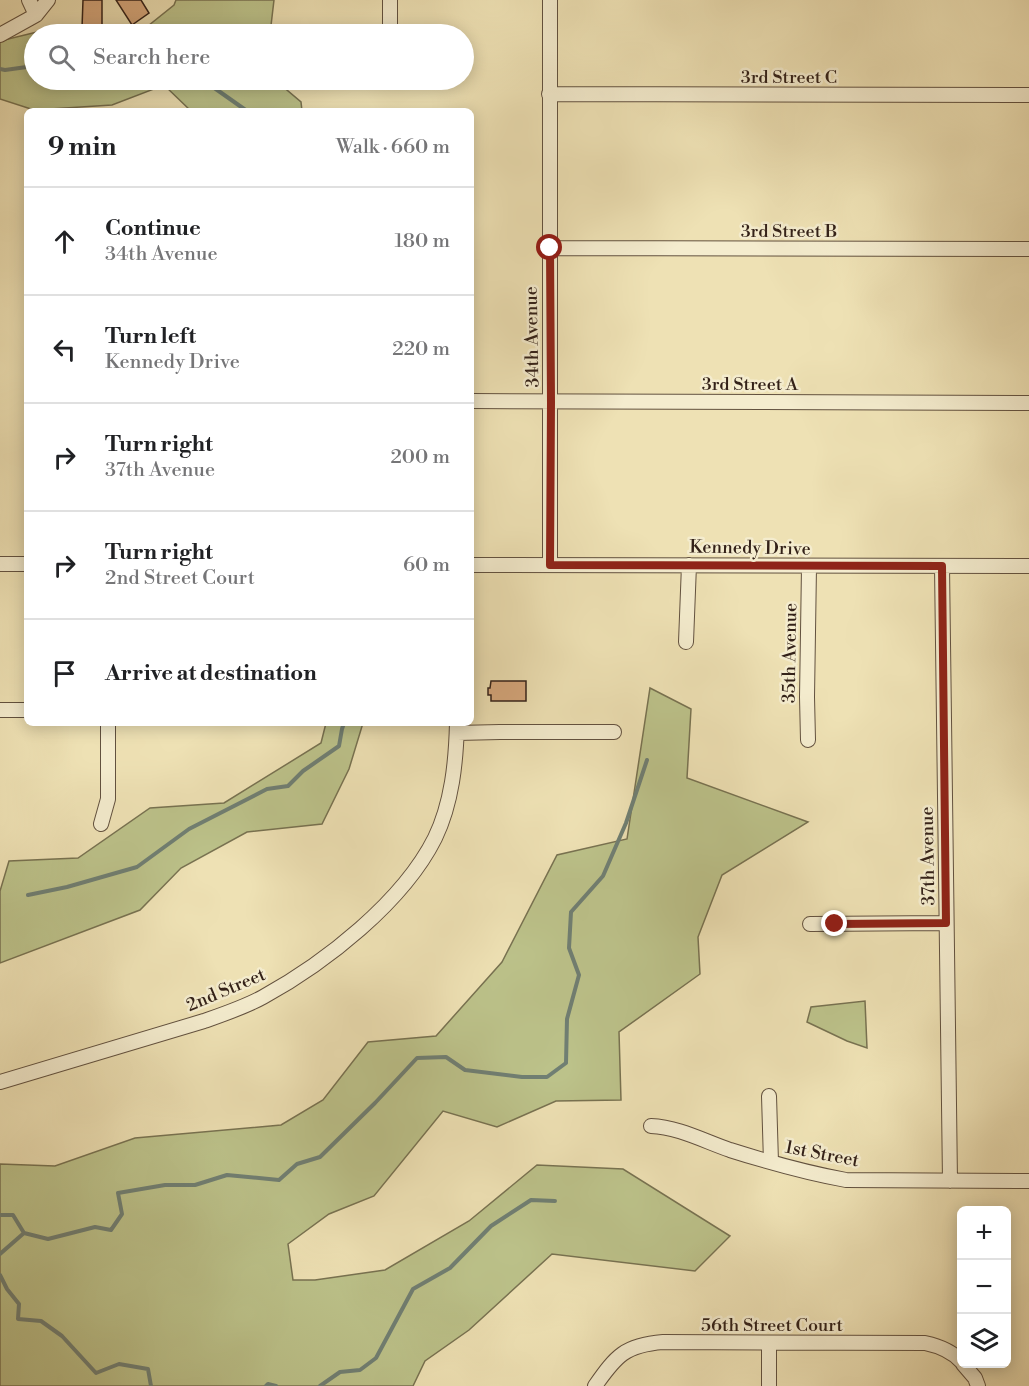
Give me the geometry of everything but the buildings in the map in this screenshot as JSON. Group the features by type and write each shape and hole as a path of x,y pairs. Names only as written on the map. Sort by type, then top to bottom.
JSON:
{"street":[{"path":"29,0 36,15"},
{"path":"0,35 36,15 48,0"},
{"path":"390,0 390,24"},
{"name":"34th Avenue","path":"550,0 550,565"},
{"name":"3rd Street C","path":"549,94 1029,95"},
{"name":"3rd Street B","path":"550,248 1029,249"},
{"name":"3rd Street A","path":"474,401 1029,403"},
{"path":"0,564 24,564"},
{"name":"Kennedy Drive","path":"474,565 1029,566"},
{"path":"686,642 689,565"},
{"name":"37th Avenue","path":"942,566 950,1181"},
{"name":"35th Avenue","path":"808,740 809,567"},
{"path":"0,710 24,710"},
{"path":"101,824 108,799 108,726"},
{"path":"457,728 500,732 614,732"},
{"name":"2nd Street","path":"0,1082 236,1010 262,997 322,959 372,918 424,858 439,828 447,804 452,780 457,728"},
{"path":"810,924 946,923"},
{"path":"769,1096 771,1162"},
{"name":"1st Street","path":"651,1126 675,1130 745,1155 846,1180 1029,1181"},
{"name":"56th Street Court","path":"595,1386 623,1353 648,1343 925,1343 937,1345 957,1359"},
{"path":"769,1343 769,1386"},
{"name":"56th Street Court","path":"966,1368 975,1378 978,1386"}],"green space":[{"path":"176,0 274,0 271,24 150,24 174,5"},
{"path":"24,35 24,90 151,90 112,105 65,108 28,108 0,99 0,41"},
{"path":"169,90 287,90 301,102 302,108 188,108"},
{"path":"650,688 691,709 687,778 808,822 722,875 698,937 700,974 619,1032 621,1100 556,1101 497,1127 443,1111 374,1196 329,1214 288,1244 293,1280 315,1280 385,1270 469,1221 537,1165 623,1169 730,1236 695,1271 552,1254 469,1330 425,1361 413,1386 0,1386 0,1164 55,1166 135,1138 281,1125 323,1100 368,1042 436,1036 502,962 557,855 627,839"},
{"path":"325,726 362,726 349,769 322,824 247,832 181,868 140,910 0,963 0,891 9,861 78,858 150,808 224,803 321,743"},
{"path":"865,1001 867,1048 807,1022 811,1007"}],"waterway":[{"path":"0,69 24,67"},
{"path":"217,90 243,108"},
{"path":"28,895 67,887 137,867 189,829 267,789 288,786 303,771 339,746 343,726"},
{"path":"0,1215 13,1215 24,1233 48,1239 95,1227 111,1230 122,1214 118,1193 165,1185 195,1185 227,1175 279,1180 297,1164 320,1157 417,1058 446,1057 465,1070 522,1077 547,1077 566,1063 567,1019 579,975 569,948 571,912 603,876 626,823 647,760"},
{"path":"320,1386 340,1372 360,1370 376,1358 413,1289 450,1268 491,1226 531,1200 555,1201"},
{"path":"0,1254 24,1233"},
{"path":"0,1275 7,1289 19,1304 18,1319 41,1321 62,1336 96,1373 119,1364 148,1369 151,1386"},
{"path":"266,1386 268,1384 276,1386"}],"route":[{"path":"550,248 550,565 942,566 946,923 835,924"}]}
